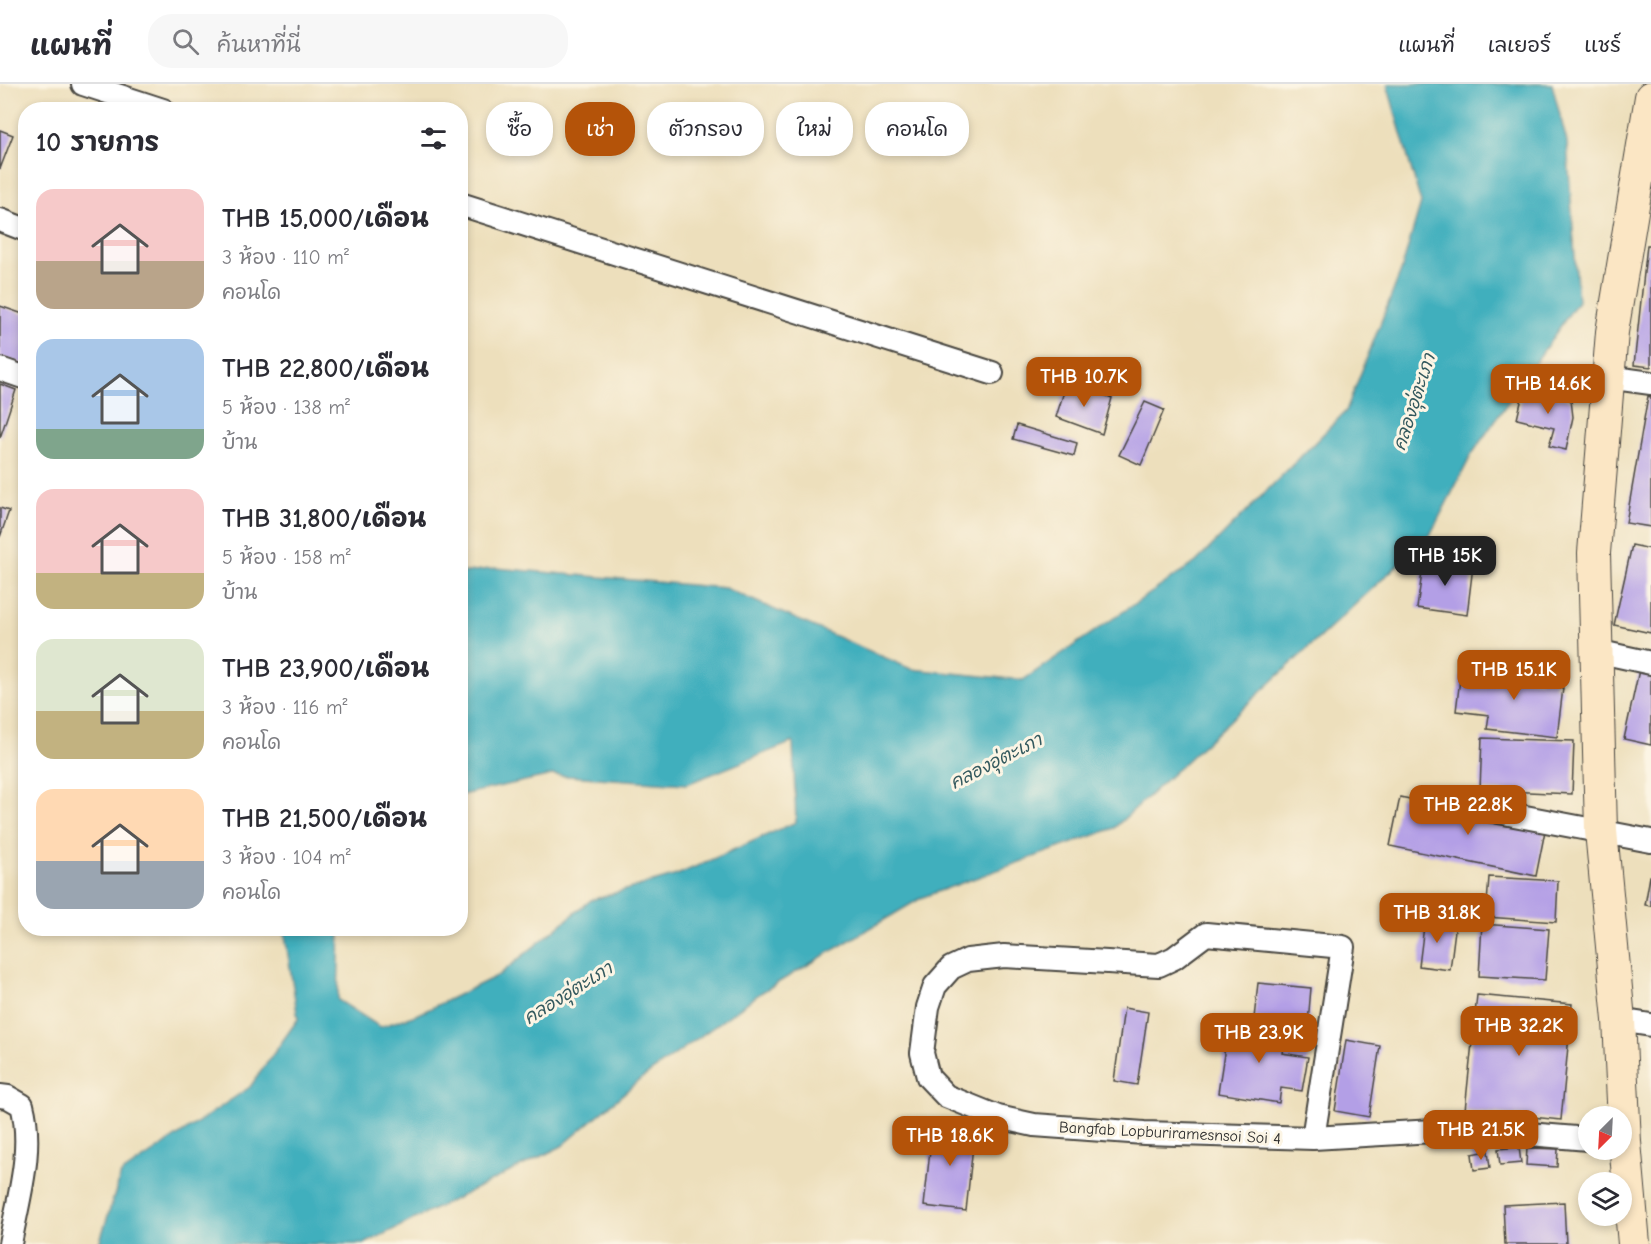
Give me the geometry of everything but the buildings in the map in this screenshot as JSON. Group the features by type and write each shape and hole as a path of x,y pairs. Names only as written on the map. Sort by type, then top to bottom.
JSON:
{"street":[{"path":"83,84 139,102"},
{"path":"1622,1106 1618,1020 1601,831 1594,553 1612,332 1647,137 1651,97"},
{"path":"468,207 992,373"},
{"path":"0,220 18,227"},
{"path":"0,369 18,375"},
{"path":"1608,377 1651,383"},
{"path":"1596,651 1651,663"},
{"path":"1451,803 1651,841"},
{"name":"Bangfab Lopburiramesnsoi Soi 4","path":"1313,1138 1343,947 1206,934 1174,958 1159,965 1004,956 968,960 951,968 935,986 928,1007 922,1053 928,1077 946,1096 998,1117 1034,1125 1144,1133 1313,1138 1468,1129 1578,1138"},
{"path":"1618,1020 1651,1025"},
{"path":"0,1096 8,1097 22,1105 26,1118 27,1150 10,1244"},
{"path":"1625,1160 1634,1244"}],"water":[{"name":"คลองอุ่ตะเภา","path":"1387,84 1552,84 1567,142 1578,301 1472,454 1430,535 1114,828 923,897 762,992 637,1082 562,1146 364,1244 99,1244 121,1174 250,1087 298,1019 285,936 340,936 338,1000 380,1027 419,1014 499,975 591,900 677,875 796,822 793,742 687,784 552,775 468,793 468,572 496,568 725,588 911,669 1023,680 1196,562 1346,411 1401,271 1421,203"}]}
